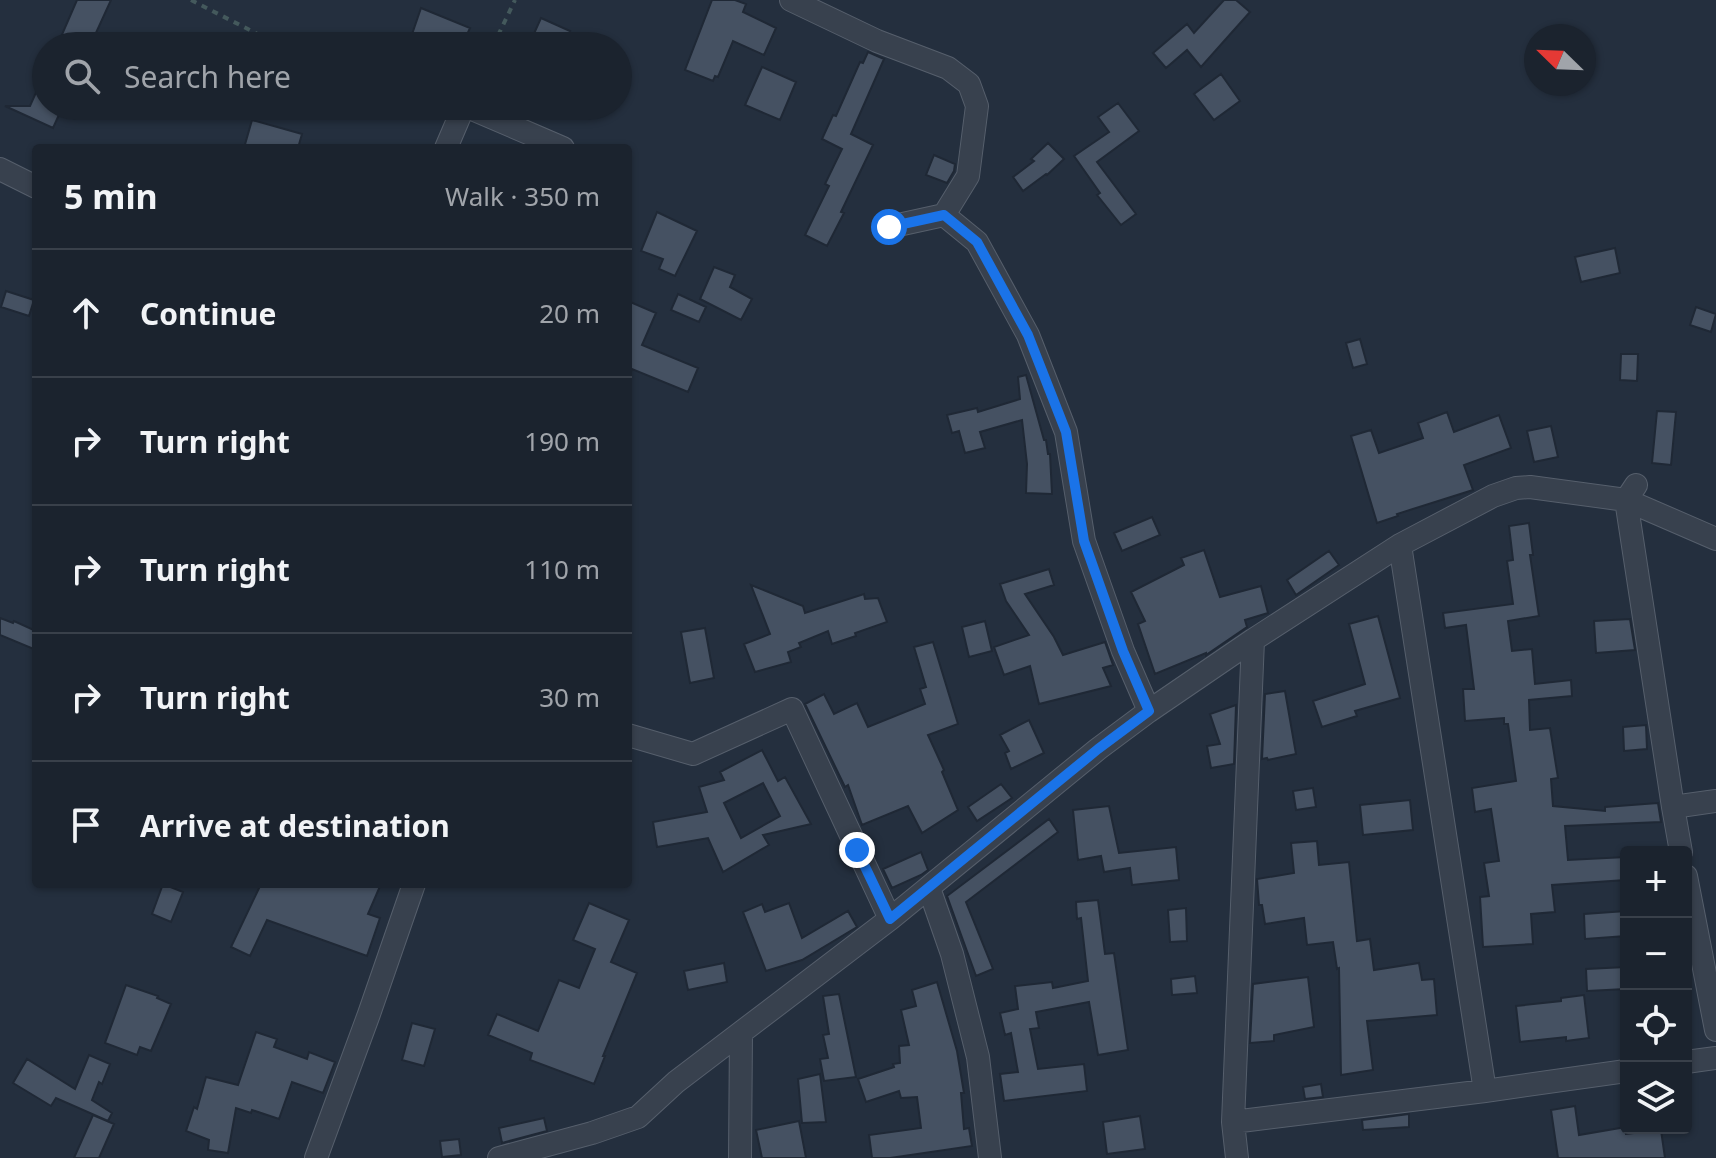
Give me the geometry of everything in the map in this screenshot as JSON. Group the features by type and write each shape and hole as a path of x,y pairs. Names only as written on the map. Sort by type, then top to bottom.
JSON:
{"street":[{"path":"791,0 877,41 948,68 969,84 977,106 968,176 944,215 889,227"},
{"path":"448,144 458,120"},
{"path":"497,120 554,144"},
{"path":"0,169 32,185"},
{"path":"944,215 977,242 1028,335 1066,432 1084,541 1123,651 1149,711"},
{"path":"499,1158 638,1117 676,1082 890,919 1149,711 1400,545 1493,496 1530,487 1631,492 1716,539"},
{"path":"1631,492 1680,846"},
{"path":"1400,545 1485,1091"},
{"path":"1237,1158 1233,1122 1253,640"},
{"path":"632,736 693,754 792,709 890,919"},
{"path":"1673,807 1716,801"},
{"path":"316,1158 413,888"},
{"path":"929,888 952,954 978,1057 990,1158"},
{"path":"1692,907 1716,1030"},
{"path":"740,1158 741,1033"},
{"path":"1692,1061 1716,1058"},
{"path":"1233,1122 1620,1072"}],"path":[{"path":"191,0 254,32"},
{"path":"500,32 515,0"}],"building":[{"path":"77,0 111,0 96,32 63,32"},
{"path":"712,0 735,0 746,4 743,12 776,28 764,55 733,41 718,77 715,76 713,81 685,70"},
{"path":"1224,0 1236,0 1250,12 1201,67 1187,50 1166,68 1153,53 1187,24 1194,33"},
{"path":"421,8 470,28 468,32 413,32"},
{"path":"541,18 570,31 569,32 535,32"},
{"path":"868,52 884,59 851,134 873,145 827,246 805,235 829,186 825,184 842,149 822,139"},
{"path":"762,67 796,82 780,120 745,105"},
{"path":"1221,74 1240,101 1214,120 1194,94"},
{"path":"32,102 32,118 5,106 30,106"},
{"path":"1118,103 1139,131 1097,162 1136,214 1121,225 1097,195 1100,193 1074,156 1109,132 1098,117"},
{"path":"36,120 57,120 53,128"},
{"path":"252,120 302,134 299,144 245,144"},
{"path":"1048,143 1064,159 1023,191 1013,177 1034,161 1031,159"},
{"path":"934,155 955,164 947,183 926,175"},
{"path":"657,212 697,231 675,276 659,269 663,259 641,251"},
{"path":"1615,248 1620,273 1581,282 1575,257"},
{"path":"714,267 735,275 730,287 752,299 741,320 700,299"},
{"path":"6,291 32,299 29,316 1,307"},
{"path":"678,294 706,307 699,322 671,310"},
{"path":"632,303 656,313 642,345 698,368 688,392 632,369"},
{"path":"1696,307 1716,314 1711,332 1690,325"},
{"path":"1360,339 1367,364 1353,368 1346,343"},
{"path":"1621,354 1638,354 1637,381 1620,380"},
{"path":"1026,375 1050,454 1052,494 1026,493 1027,464 1022,420 980,432 985,448 965,453 959,431 952,433 947,415 977,408 978,412 1020,399 1018,377"},
{"path":"1657,411 1676,412 1671,465 1652,463"},
{"path":"1447,412 1454,432 1499,415 1511,448 1464,465 1473,490 1377,523 1351,436 1371,430 1379,453 1423,438 1418,423"},
{"path":"1551,426 1558,457 1534,462 1527,431"},
{"path":"1152,517 1160,535 1122,551 1114,533"},
{"path":"1529,523 1533,555 1530,555 1539,616 1508,621 1512,651 1532,649 1535,684 1571,680 1572,696 1529,700 1530,730 1550,728 1558,778 1551,779 1553,806 1605,811 1605,807 1658,803 1661,822 1565,826 1568,860 1620,857 1620,880 1552,885 1555,912 1531,914 1533,944 1483,947 1480,897 1489,896 1484,863 1499,861 1491,809 1475,812 1472,788 1516,781 1508,724 1504,724 1504,718 1465,721 1463,689 1474,689 1466,625 1445,628 1443,613 1513,604 1507,561 1513,560 1509,526"},
{"path":"1204,550 1220,597 1261,586 1268,613 1245,620 1247,627 1206,655 1155,674 1138,624 1145,621 1131,592 1184,565 1181,558"},
{"path":"1329,551 1339,565 1296,595 1287,580"},
{"path":"1049,569 1054,585 1025,594 1063,655 1105,642 1113,665 1103,668 1111,686 1039,704 1030,666 1004,675 994,647 1029,635 1006,601 1000,584"},
{"path":"751,585 803,606 805,613 864,594 865,599 878,598 887,622 832,644 828,631 799,643 801,647 788,652 791,662 755,672 744,644 770,634"},
{"path":"1378,616 1400,698 1355,711 1357,716 1322,727 1313,701 1365,684 1349,624"},
{"path":"0,618 14,621 32,629 32,648 0,635"},
{"path":"1630,619 1635,650 1596,653 1594,621"},
{"path":"985,621 992,651 969,657 962,627"},
{"path":"705,628 714,678 690,683 681,632"},
{"path":"933,642 958,724 928,735 958,810 922,833 908,806 862,825 848,785 845,787 805,704 824,694 834,714 857,703 868,727 925,704 920,689 926,687 914,647"},
{"path":"1285,691 1296,754 1262,759 1265,694"},
{"path":"1236,705 1234,764 1211,768 1207,746 1220,744 1210,714"},
{"path":"1029,720 1044,753 1011,769 1005,753 1009,751 1000,735"},
{"path":"1646,725 1647,749 1624,751 1623,727"},
{"path":"762,750 778,781 785,777 811,824 763,835 769,845 723,872 708,838 657,847 653,822 707,812 699,787 724,780 720,772","holes":["763,783 780,816 741,838 724,803"]},
{"path":"1001,784 1012,798 977,821 968,807"},
{"path":"1313,788 1316,807 1296,810 1293,791"},
{"path":"1410,800 1413,830 1363,835 1360,805"},
{"path":"1109,806 1119,853 1176,847 1179,880 1132,885 1130,868 1104,872 1101,856 1078,860 1073,810"},
{"path":"1049,819 1058,832 966,902 993,969 976,976 947,896"},
{"path":"1317,841 1319,865 1349,862 1357,941 1370,939 1374,970 1419,963 1422,980 1434,979 1437,1015 1367,1021 1373,1070 1341,1075 1339,968 1333,942 1307,945 1304,918 1265,924 1262,905 1259,905 1257,879 1294,873 1291,843"},
{"path":"921,852 928,870 892,888 883,869"},
{"path":"162,888 183,892 171,922 152,914"},
{"path":"259,888 379,888 368,914 380,918 367,956 267,920 250,956 231,947"},
{"path":"1098,900 1105,954 1114,953 1128,1050 1098,1055 1089,1002 1036,1012 1039,1028 1030,1029 1038,1069 1084,1064 1087,1091 1004,1101 1000,1074 1018,1072 1011,1033 1005,1035 1000,1013 1018,1009 1015,986 1052,982 1053,988 1088,981 1081,918 1077,919 1076,902"},
{"path":"589,903 629,920 611,962 637,973 594,1084 530,1060 532,1053 488,1035 497,1014 538,1031 559,980 579,988 595,949 573,940"},
{"path":"789,903 802,938 848,911 857,927 802,960 766,971 743,912 762,904 765,912"},
{"path":"1186,908 1187,941 1170,942 1168,910"},
{"path":"1620,911 1620,936 1585,939 1584,914"},
{"path":"724,963 727,982 688,990 684,971"},
{"path":"1620,967 1620,989 1587,991 1586,969"},
{"path":"1195,976 1197,993 1172,995 1171,979"},
{"path":"1308,977 1314,1027 1274,1035 1274,1041 1250,1043 1253,984"},
{"path":"937,982 957,1051 964,1093 961,1093 964,1129 969,1128 972,1146 872,1158 869,1135 921,1128 917,1097 901,1098 899,1091 866,1102 858,1079 900,1063 899,1046 909,1045 901,1010 916,1006 912,990"},
{"path":"126,985 171,1004 151,1051 140,1047 137,1055 105,1043"},
{"path":"839,994 856,1077 824,1081 820,1059 828,1058 823,1035 829,1034 823,996"},
{"path":"1584,995 1589,1038 1520,1042 1516,1006"},
{"path":"412,1023 435,1029 424,1066 402,1060"},
{"path":"256,1032 277,1039 274,1047 307,1059 309,1052 335,1062 323,1093 292,1082 279,1119 236,1108 228,1153 208,1150 209,1140 186,1131 194,1107 197,1109 206,1077 238,1085"},
{"path":"89,1055 110,1064 92,1100 112,1113 108,1121 56,1098 51,1106 13,1083 27,1059 75,1089"},
{"path":"820,1074 826,1122 802,1123 798,1079"},
{"path":"1321,1084 1323,1097 1305,1099 1303,1087"},
{"path":"1575,1106 1579,1135 1620,1128 1620,1134 1662,1134 1665,1158 1558,1158 1551,1110"},
{"path":"1409,1114 1409,1127 1363,1130 1362,1120"},
{"path":"93,1115 114,1124 99,1158 74,1158"},
{"path":"1140,1116 1145,1149 1107,1154 1103,1122"},
{"path":"544,1118 547,1131 502,1143 499,1128"},
{"path":"799,1121 806,1158 762,1158 756,1130"},
{"path":"459,1139 461,1155 442,1157 440,1141"}],"route":[{"path":"857,850 890,919 1149,711 1123,651 1084,541 1066,432 1028,335 977,242 944,215 889,227"}]}
